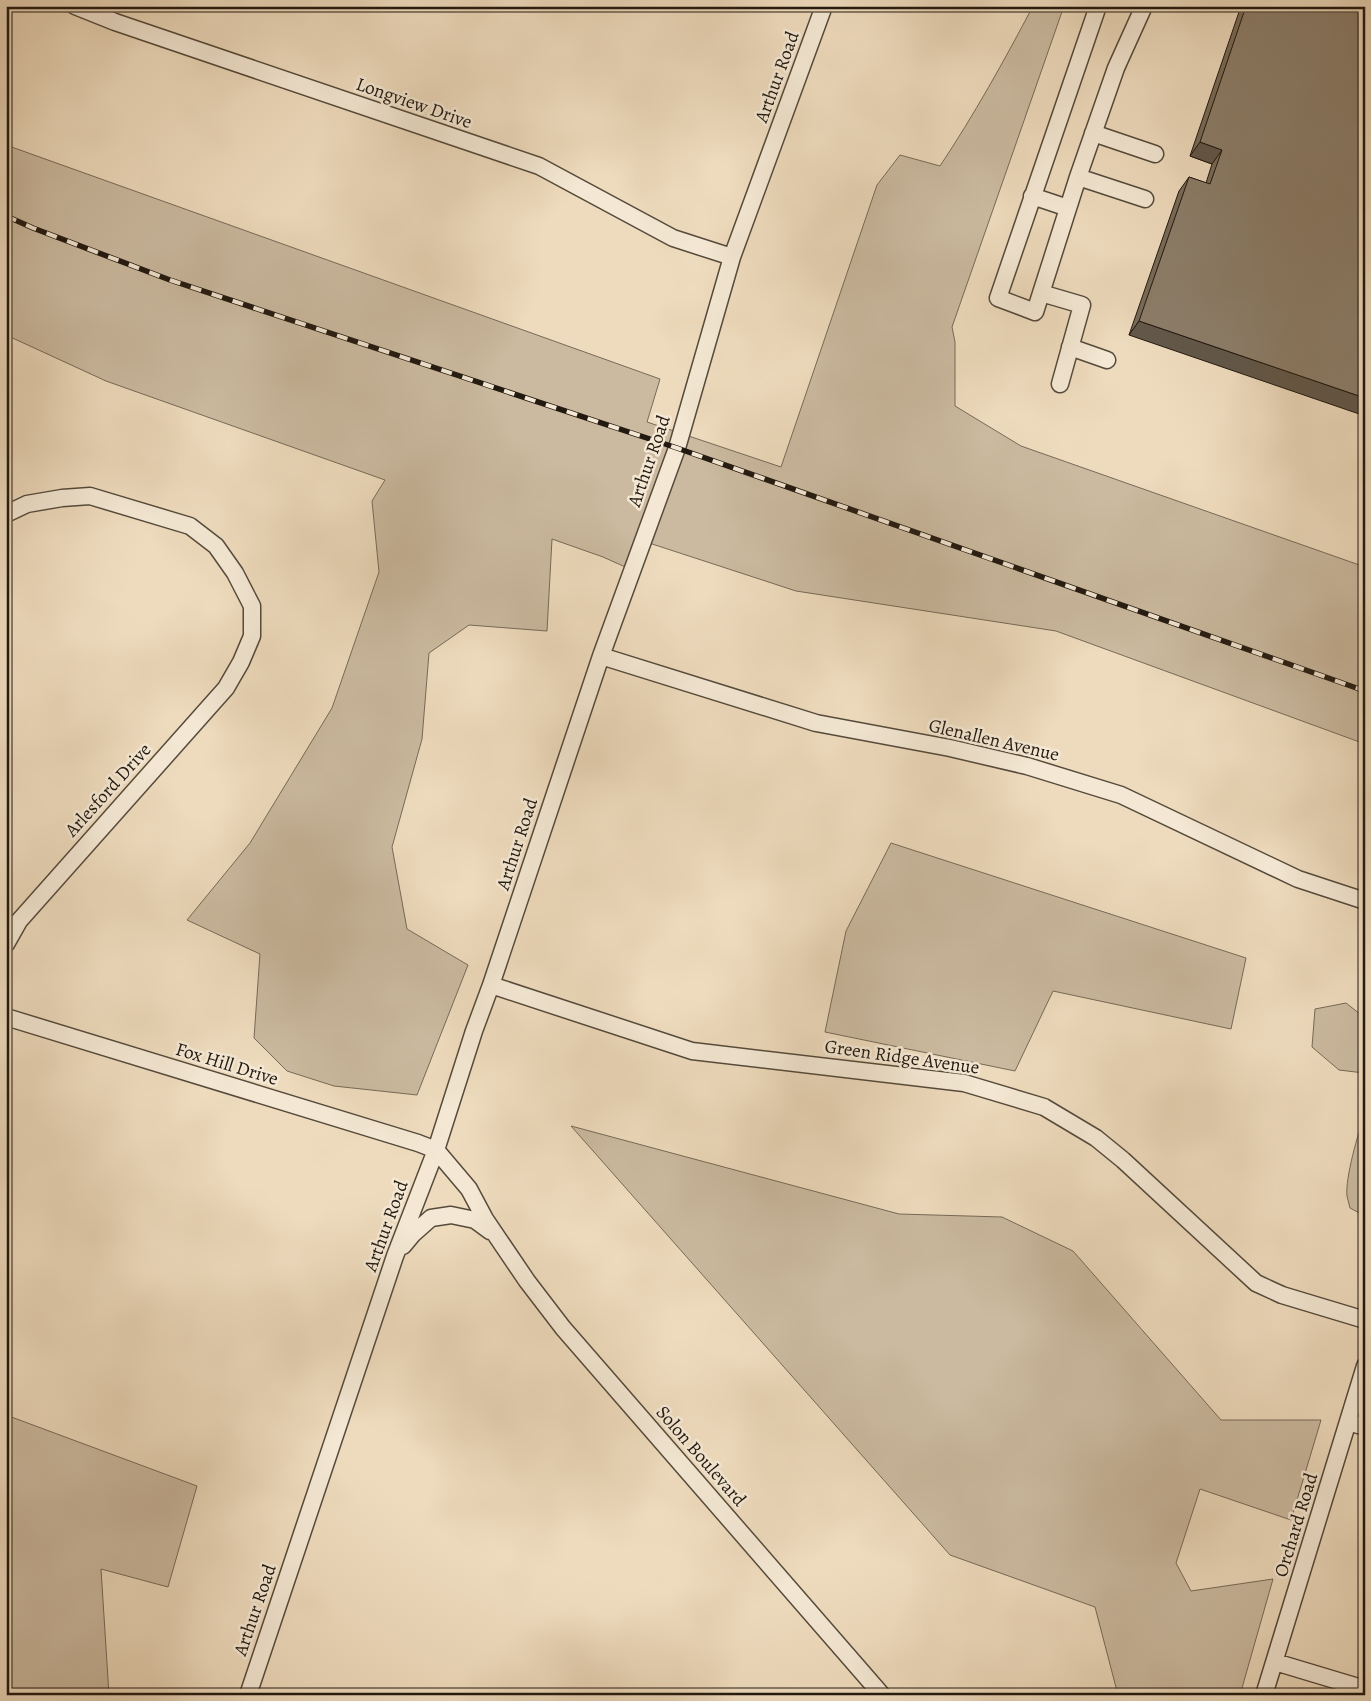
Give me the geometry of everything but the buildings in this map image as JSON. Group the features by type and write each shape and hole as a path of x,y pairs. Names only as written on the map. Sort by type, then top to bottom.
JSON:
{"street":[{"name":"Longview Drive","path":"74,6 539,166 673,238 732,257"},
{"name":"Arthur Road","path":"248,1695 395,1256 436,1150 474,1031 601,656 677,448 732,257 824,6"},
{"path":"1098,6 998,298 1035,312 1078,177 1116,68 1144,6"},
{"path":"1093,133 1155,154"},
{"path":"1078,177 1145,199"},
{"path":"1032,196 1068,208"},
{"path":"1041,293 1082,305 1060,384"},
{"path":"1070,347 1107,360"},
{"name":"Arlesford Drive","path":"6,514 27,504 62,498 90,496 190,526 216,546 235,574 252,606 252,636 241,662 226,688 18,921 6,944"},
{"name":"Glenallen Avenue","path":"601,656 816,724 950,748 1017,764 1122,795 1298,879 1365,901"},
{"name":"Green Ridge Avenue","path":"491,985 692,1051 964,1083 1044,1107 1096,1138 1256,1283 1282,1295 1365,1320"},
{"name":"Fox Hill Drive","path":"6,1017 436,1150"},
{"name":"Solon Boulevard","path":"436,1150 469,1189 485,1219 527,1281 563,1328 882,1695"},
{"name":"Solon Boulevard","path":"395,1256 413,1234 431,1218 452,1215 474,1220 498,1237"},
{"name":"Orchard Road","path":"1264,1695 1365,1366"},
{"path":"1348,1422 1365,1427"},
{"path":"1275,1662 1365,1689"}],"shaded area":[{"path":"1033,6 1064,6 952,327 955,342 955,406 1021,446 1365,567 1365,744 1056,631 796,591 643,541 632,570 603,557 552,539 547,631 469,625 429,653 422,739 392,847 407,929 468,965 417,1095 334,1086 287,1071 254,1038 260,954 187,920 250,843 332,708 379,572 372,501 385,480 106,381 6,335 6,145 660,379 647,422 781,467 877,185 900,155 940,166 988,88"},
{"path":"891,843 1246,958 1231,1029 1053,991 1015,1071 825,1032 846,931"},
{"path":"1346,1003 1365,1018 1365,1075 1364,1073 1339,1070 1312,1047 1315,1009"},
{"path":"1365,1115 1365,1216 1350,1208 1347,1188 1353,1156"},
{"path":"571,1126 899,1214 1002,1217 1073,1251 1221,1420 1321,1420 1291,1520 1200,1489 1176,1563 1191,1591 1273,1579 1240,1695 1118,1695 1095,1607 950,1555"},
{"path":"6,1415 197,1486 168,1587 101,1569 109,1695 6,1695"}],"railway":[{"path":"6,216 170,280 677,448 1365,691"}]}
